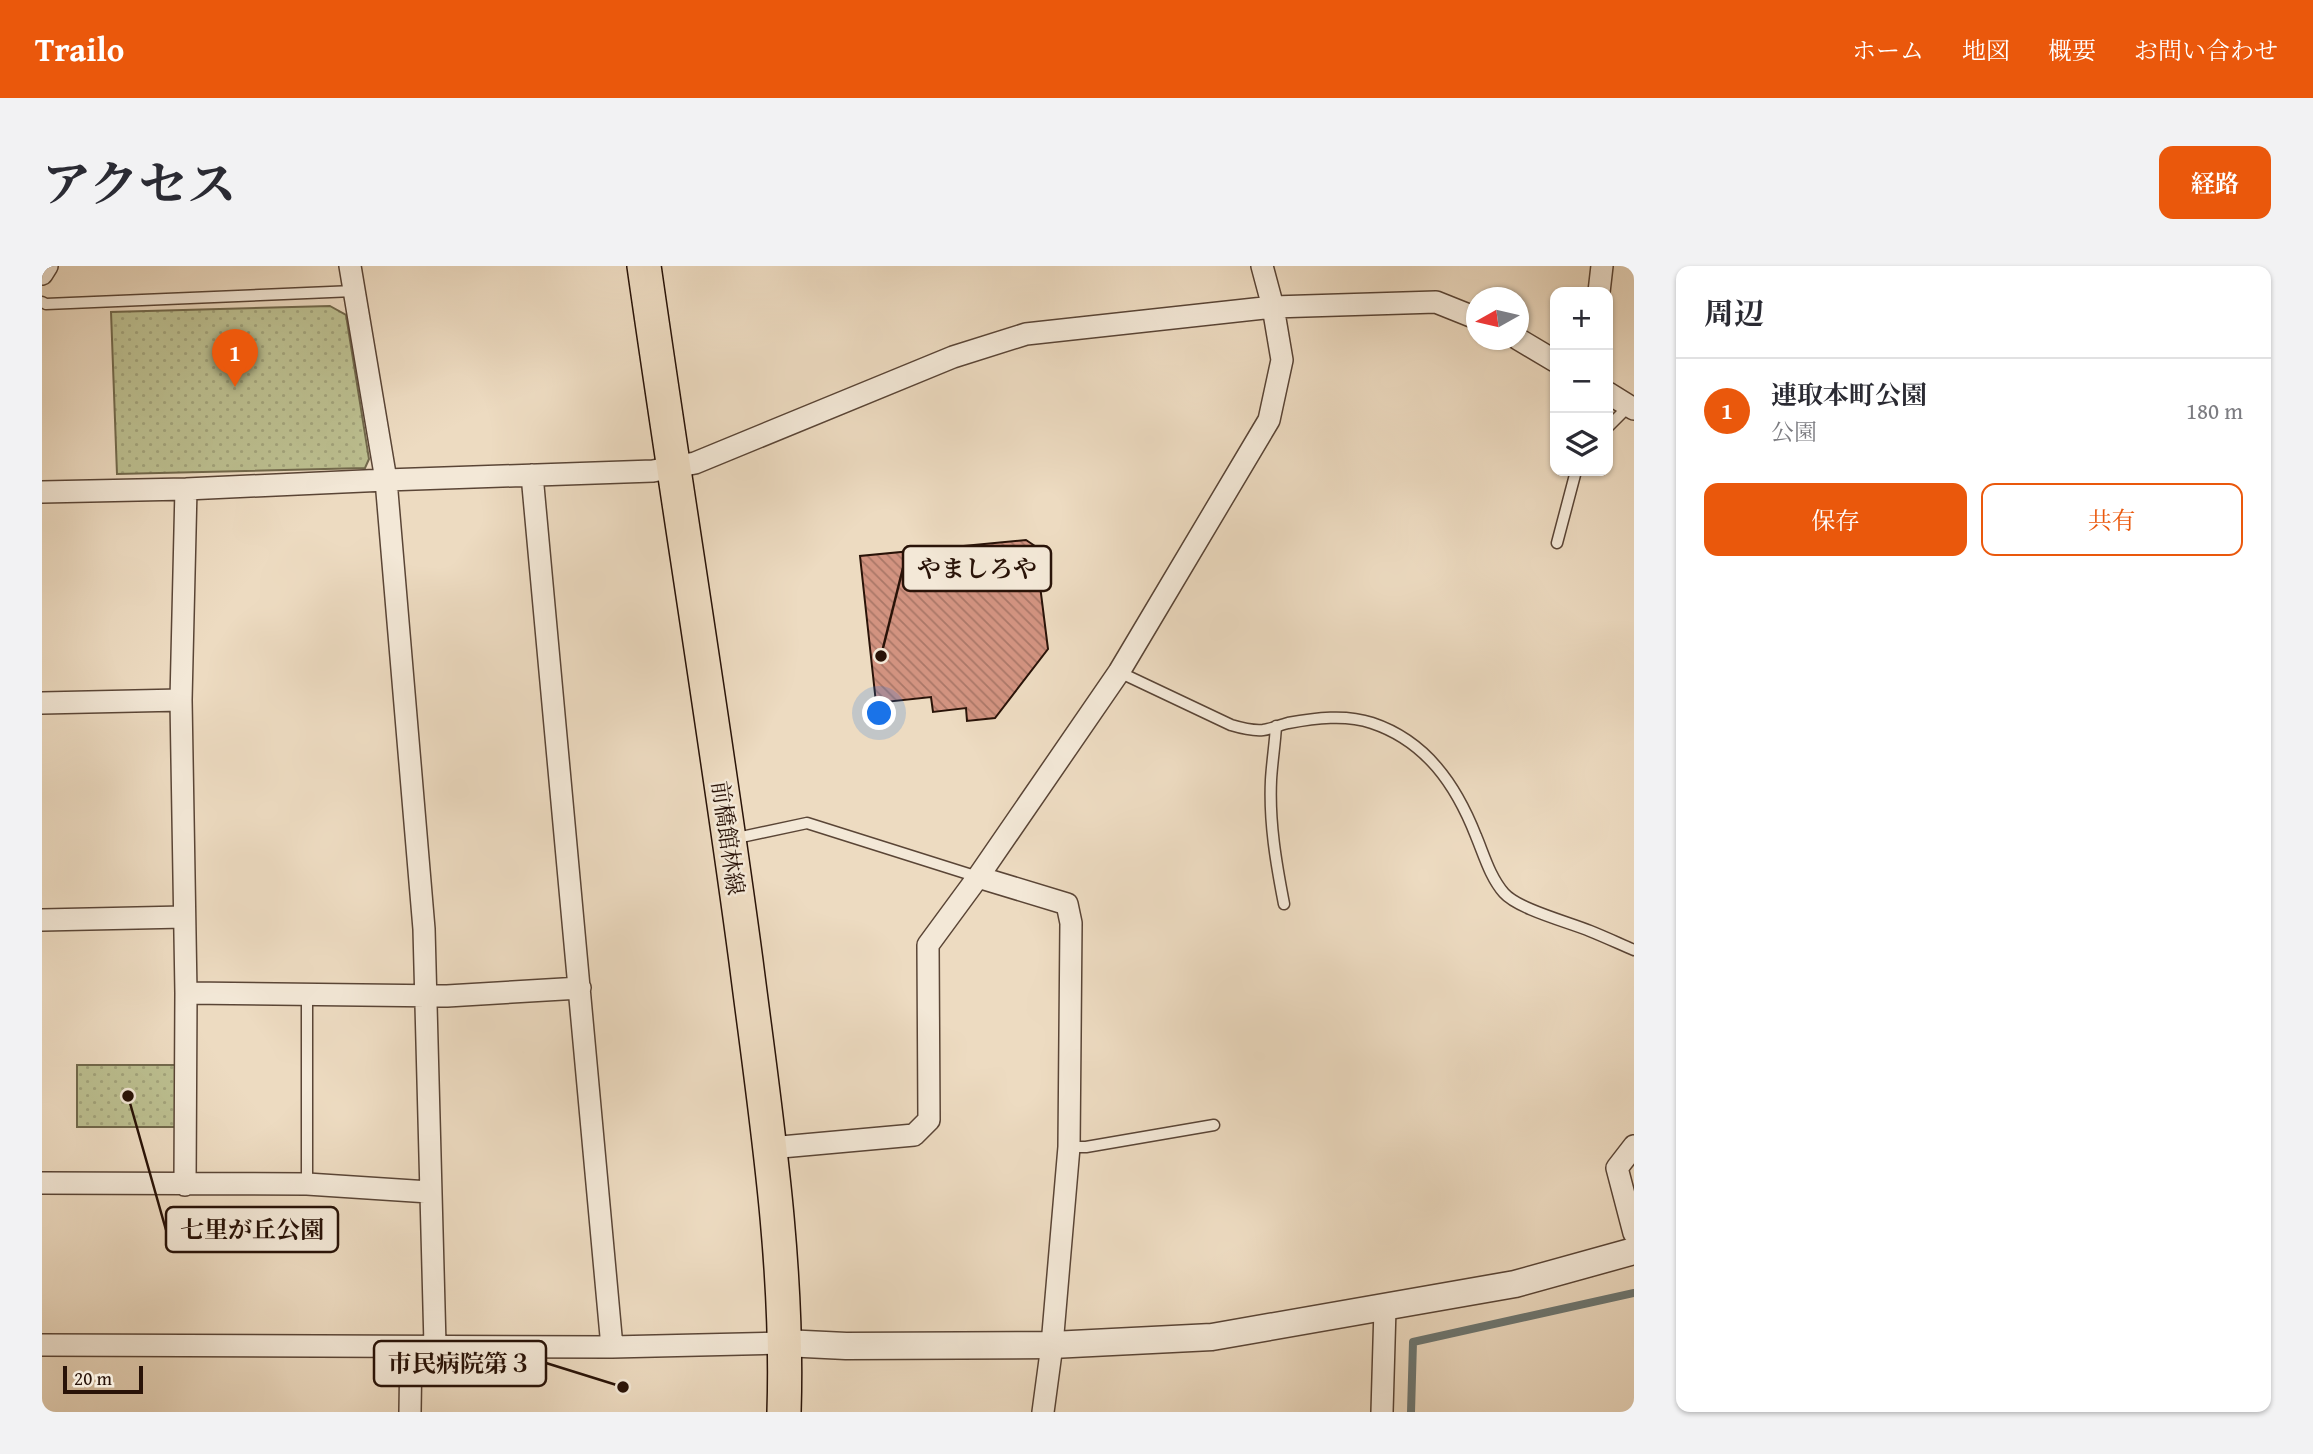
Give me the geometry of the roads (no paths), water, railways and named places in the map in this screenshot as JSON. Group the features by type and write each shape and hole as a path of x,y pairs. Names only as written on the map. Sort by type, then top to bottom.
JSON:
{"main road":[{"name":"前橋館林線","path":"644,266 729,839 770,1148 778,1223 784,1343 784,1412"}],"street":[{"path":"42,274 47,266"},
{"path":"350,266 386,480 423,916 435,1345"},
{"path":"770,1148 914,1135 929,1120 928,945 1119,672 1269,420 1282,360 1273,307 1262,266"},
{"path":"1600,287 1602,266"},
{"path":"42,492 186,489 673,469 716,455 953,357 1026,334 1273,307 1436,302 1466,314"},
{"path":"1529,346 1550,358"},
{"path":"1613,396 1631,408"},
{"path":"532,475 612,1347"},
{"path":"185,1185 186,993 181,700 186,489"},
{"path":"42,703 181,700"},
{"path":"978,877 1067,904 1071,923 1069,1147 1052,1345 1043,1412"},
{"path":"42,920 184,918"},
{"path":"186,993 426,996 580,988"},
{"path":"1634,1146 1618,1168 1634,1233"},
{"path":"42,1183 307,1184 429,1192"},
{"path":"42,1345 1052,1345 1212,1337 1515,1284 1634,1251"},
{"path":"1382,1412 1385,1308"},
{"path":"410,1412 411,1347"}],"lane":[{"path":"42,302 46,304 354,290"},
{"path":"1613,423 1631,408"},
{"path":"1557,542 1575,476"},
{"path":"1119,672 1231,725 1261,730 1322,718 1341,718 1370,722 1390,730 1417,747 1437,765 1454,787 1492,876 1504,893 1516,902 1634,950"},
{"path":"1276,726 1271,781 1272,824 1284,904"},
{"path":"729,839 807,822 978,877"},
{"path":"307,995 307,1184"},
{"path":"1069,1147 1086,1147 1214,1125"}],"waterway":[{"path":"1411,1412 1413,1342 1634,1293"}],"place":[{"name":"連取本町公園","path":"235,387"},
{"name":"やましろや","path":"881,656"},
{"name":"七里が丘公園","path":"128,1096"},
{"name":"市民病院第３","path":"623,1387"}]}
